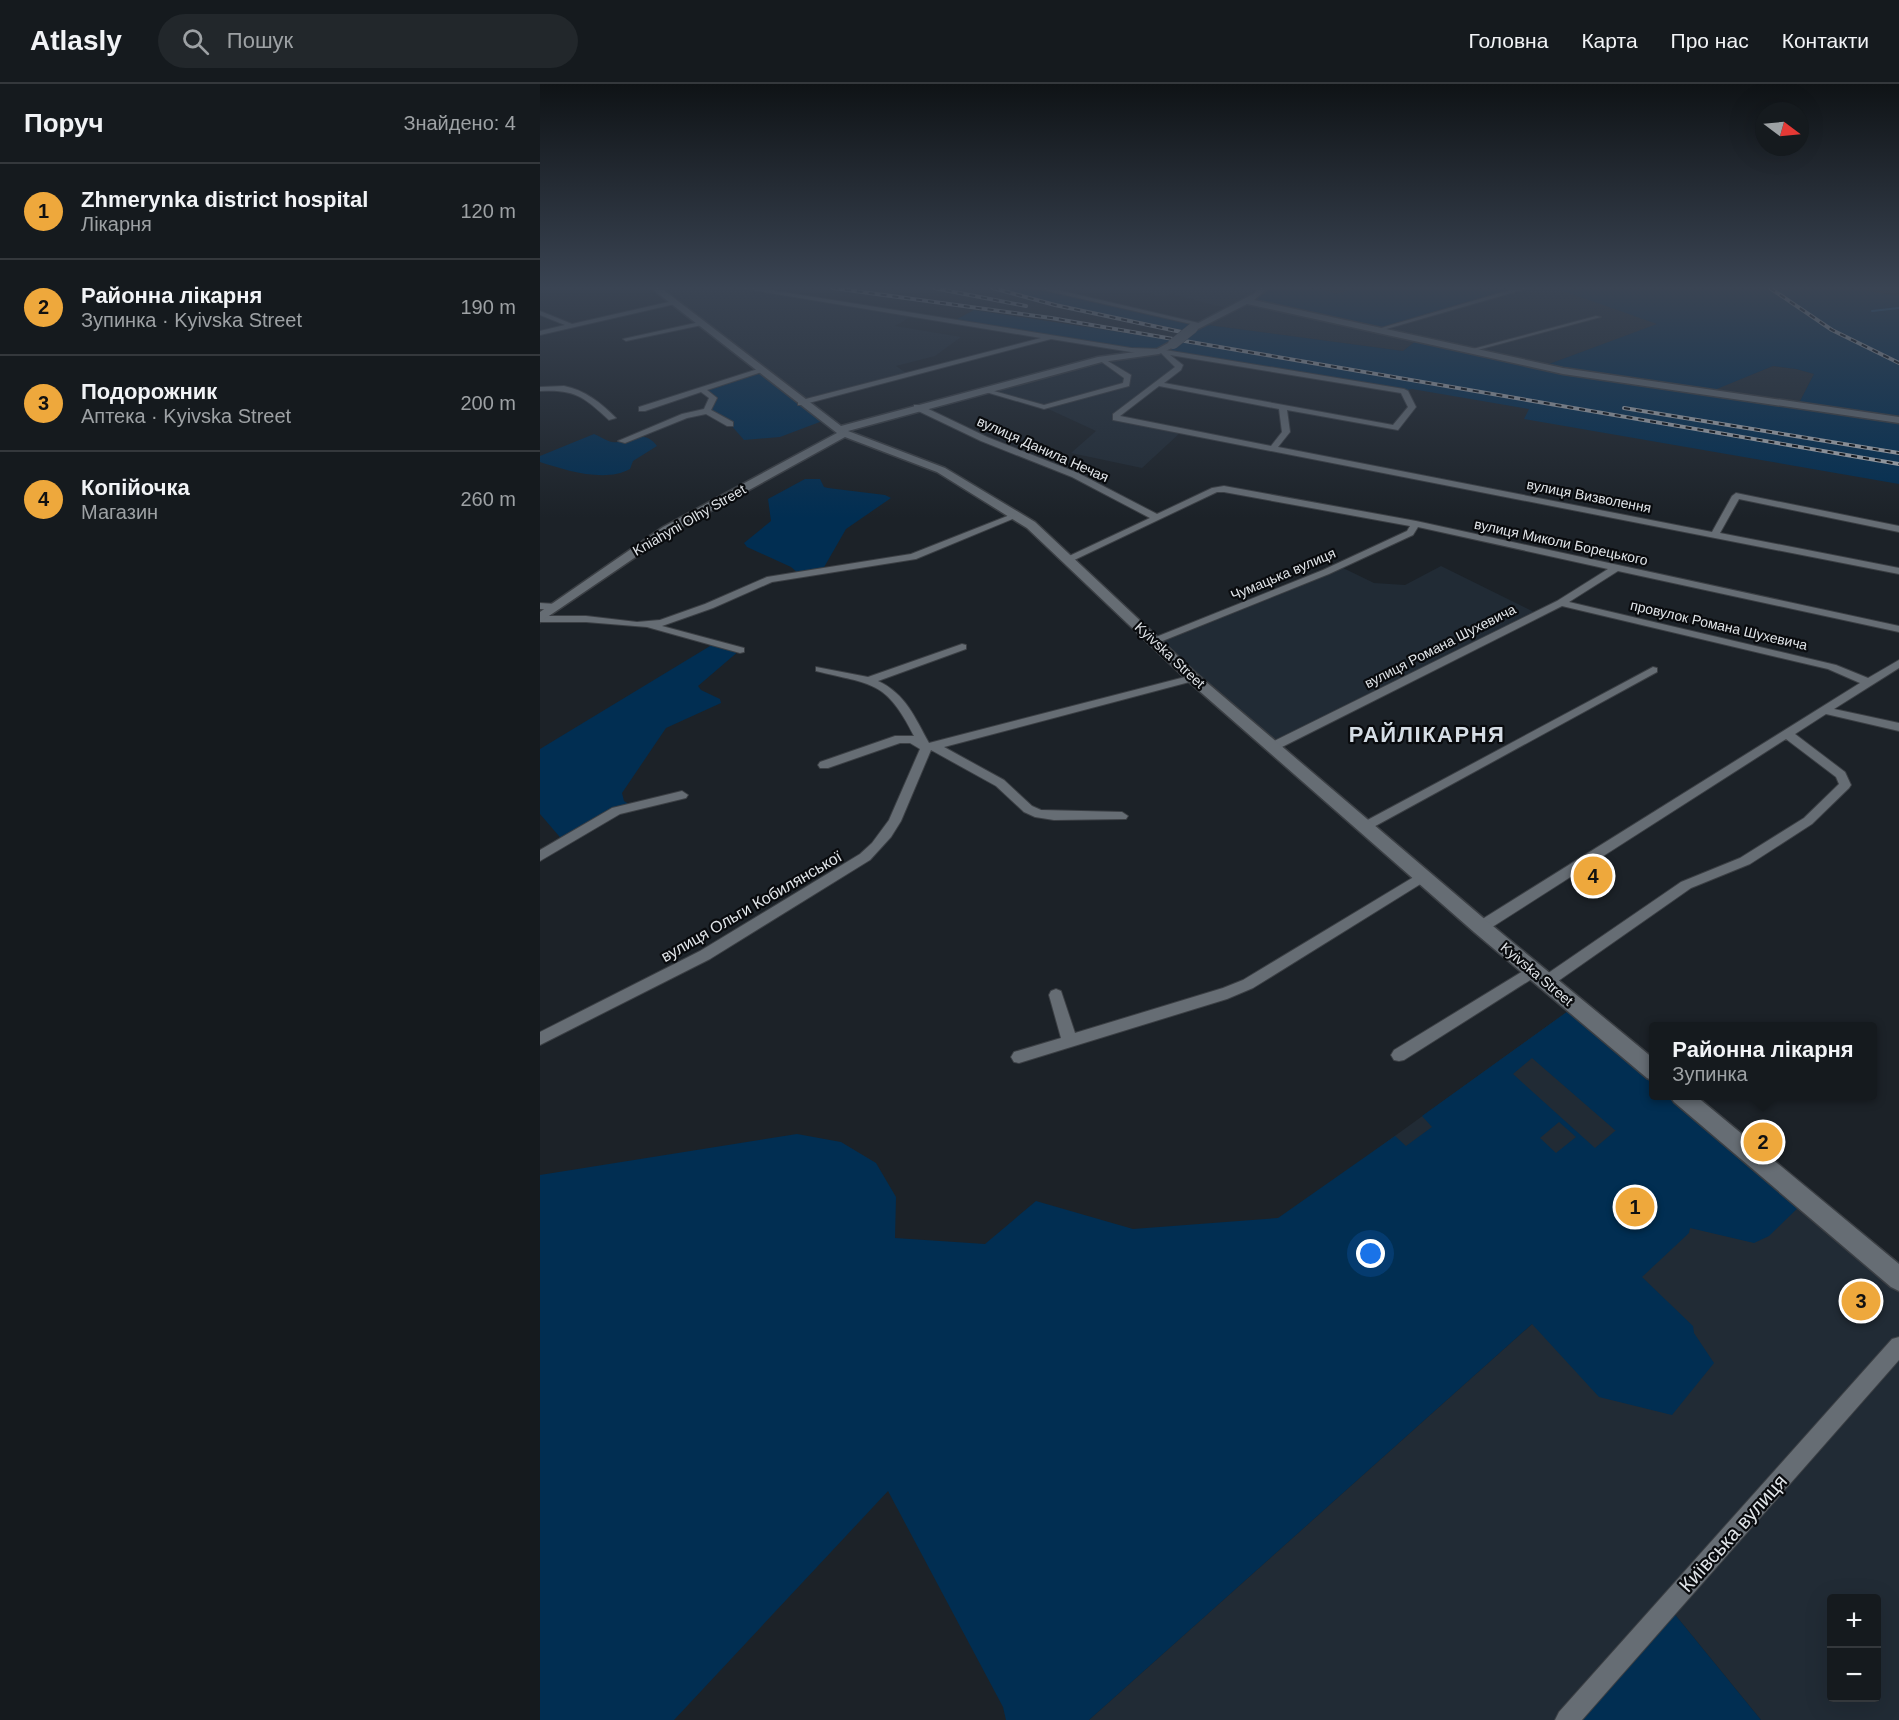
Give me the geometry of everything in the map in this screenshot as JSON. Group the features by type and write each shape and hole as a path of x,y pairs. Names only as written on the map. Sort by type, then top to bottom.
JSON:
{"street":[{"name":"Kyivska Street","path":"752,364 842,431 941,470 1018,516 1070,559 1193,678 1480,927 1649,1069"},
{"path":"801,403 949,364"},
{"path":"842,431 917,407 1081,364"},
{"path":"1109,364 1128,377 1126,384"},
{"name":"вулиця Визволення","path":"1178,364 1159,384 1116,418 1899,571"},
{"path":"1159,384 1395,428 1412,407 1404,391 1241,364"},
{"path":"1536,364 1617,380 1899,420"},
{"path":"642,409 760,371"},
{"path":"540,383 540,389 561,387 577,390 612,418"},
{"path":"983,390 1044,407 1126,384 1148,392"},
{"path":"702,389 712,398 707,411"},
{"name":"вулиця Данила Нечая","path":"917,407 984,439 1075,475 1157,518"},
{"path":"1273,449 1286,432 1283,408"},
{"path":"622,441 685,416 707,411 730,424"},
{"name":"Kniahyni Olhy Street","path":"540,619 667,530 842,431"},
{"name":"вулиця Миколи Борецького","path":"1157,518 1215,490 1224,489 1416,524 1899,629"},
{"path":"1715,535 1736,496 1899,529"},
{"path":"646,625 681,617 775,578 922,554 1018,516"},
{"path":"1070,559 1157,518"},
{"name":"Чумацька вулиця","path":"1155,641 1326,572 1410,533 1416,524"},
{"name":"вулиця Романа Шухевича","path":"1272,747 1560,603 1617,567"},
{"name":"провулок Романа Шухевича","path":"1560,603 1832,667 1868,682"},
{"path":"540,606 556,606"},
{"name":"Kniahyni Olhy Street","path":"540,619 586,619 646,625"},
{"path":"646,625 741,650"},
{"path":"867,681 962,647"},
{"path":"1480,927 1899,663"},
{"path":"820,669 882,686 898,699 930,747"},
{"path":"1364,827 1653,670"},
{"path":"930,747 1193,678"},
{"path":"1824,710 1899,727"},
{"path":"1546,982 1686,885 1745,861 1808,821 1845,785 1841,775 1787,734"},
{"path":"824,765 899,739 912,739 1000,783 1028,808 1039,814 1122,816"},
{"name":"вулиця Ольги Кобилянської","path":"540,1039 705,955 865,857 894,823 930,747"},
{"path":"540,856 616,811 682,795"},
{"path":"1019,1056 1204,1001 1248,984 1422,877"},
{"path":"1399,1055 1533,971"},
{"path":"1056,995 1070,1041"},
{"path":"1687,1100 1899,1279"},
{"name":"Київська вулиця","path":"1566,1720 1899,1346"}],"shaded area":[{"path":"753,364 902,364 896,366 909,375 801,403"},
{"path":"1081,364 1178,364 1116,416 1181,432 1142,468 1071,453 1096,431 1044,407 983,390"},
{"path":"1241,364 1529,364 1541,367 1548,364 1899,364 1899,484 1524,419 1529,409 1412,389 1404,391","holes":["1773,366 1814,374 1797,407 1707,393"]},
{"path":"1529,364 1548,364 1541,367"},
{"path":"1773,366 1814,374 1797,407 1705,393"},
{"path":"761,371 825,420 780,437 744,440 730,424 707,411 712,400 702,389"},
{"path":"594,434 612,442 646,437 657,446 633,461 630,469 609,475 585,474 540,462 540,456"},
{"path":"805,479 820,479 824,487 828,488 885,495 891,498 846,529 823,569 799,574 791,567 747,547 744,543 771,521 768,499"},
{"path":"1339,566 1374,583 1405,585 1441,566 1538,614 1272,747 1155,641"},
{"path":"715,643 740,650 698,686 701,690 720,699 721,703 666,728 622,793 624,801 632,806 565,843 540,814 540,749"},
{"path":"1575,1006 1649,1090 1649,1100 1686,1100 1899,1279 1899,1720 1761,1720 1668,1606 1567,1720 1089,1720 1532,1324 1374,1151"},
{"path":"1575,1006 1649,1069 1649,1100 1686,1100 1805,1201 1769,1236 1754,1243 1690,1228 1689,1233 1642,1277 1693,1326 1694,1333 1714,1363 1672,1415 1599,1397 1532,1324 1089,1720 1006,1720 1003,1707 888,1491 674,1720 540,1720 540,1175 797,1134 841,1142 876,1163 896,1197 895,1238 985,1244 1036,1201 1133,1229 1278,1218 1395,1136 1406,1146 1432,1127 1422,1116","holes":["1532,1058 1616,1131 1595,1148 1513,1074","1559,1122 1576,1137 1556,1153 1540,1138"]},
{"path":"1668,1606 1761,1720 1567,1720"}],"railway":[{"path":"1320,364 1899,464"},
{"path":"1624,408 1899,453"}],"place":[{"name":"Копійочка","path":"1593,876"},
{"name":"Районна лікарня","path":"1763,1142"},
{"name":"Zhmerynka district hospital","path":"1635,1207"},
{"name":"Подорожник","path":"1861,1301"}],"district":[{"name":"РАЙЛІКАРНЯ","path":"1427,734"}]}
